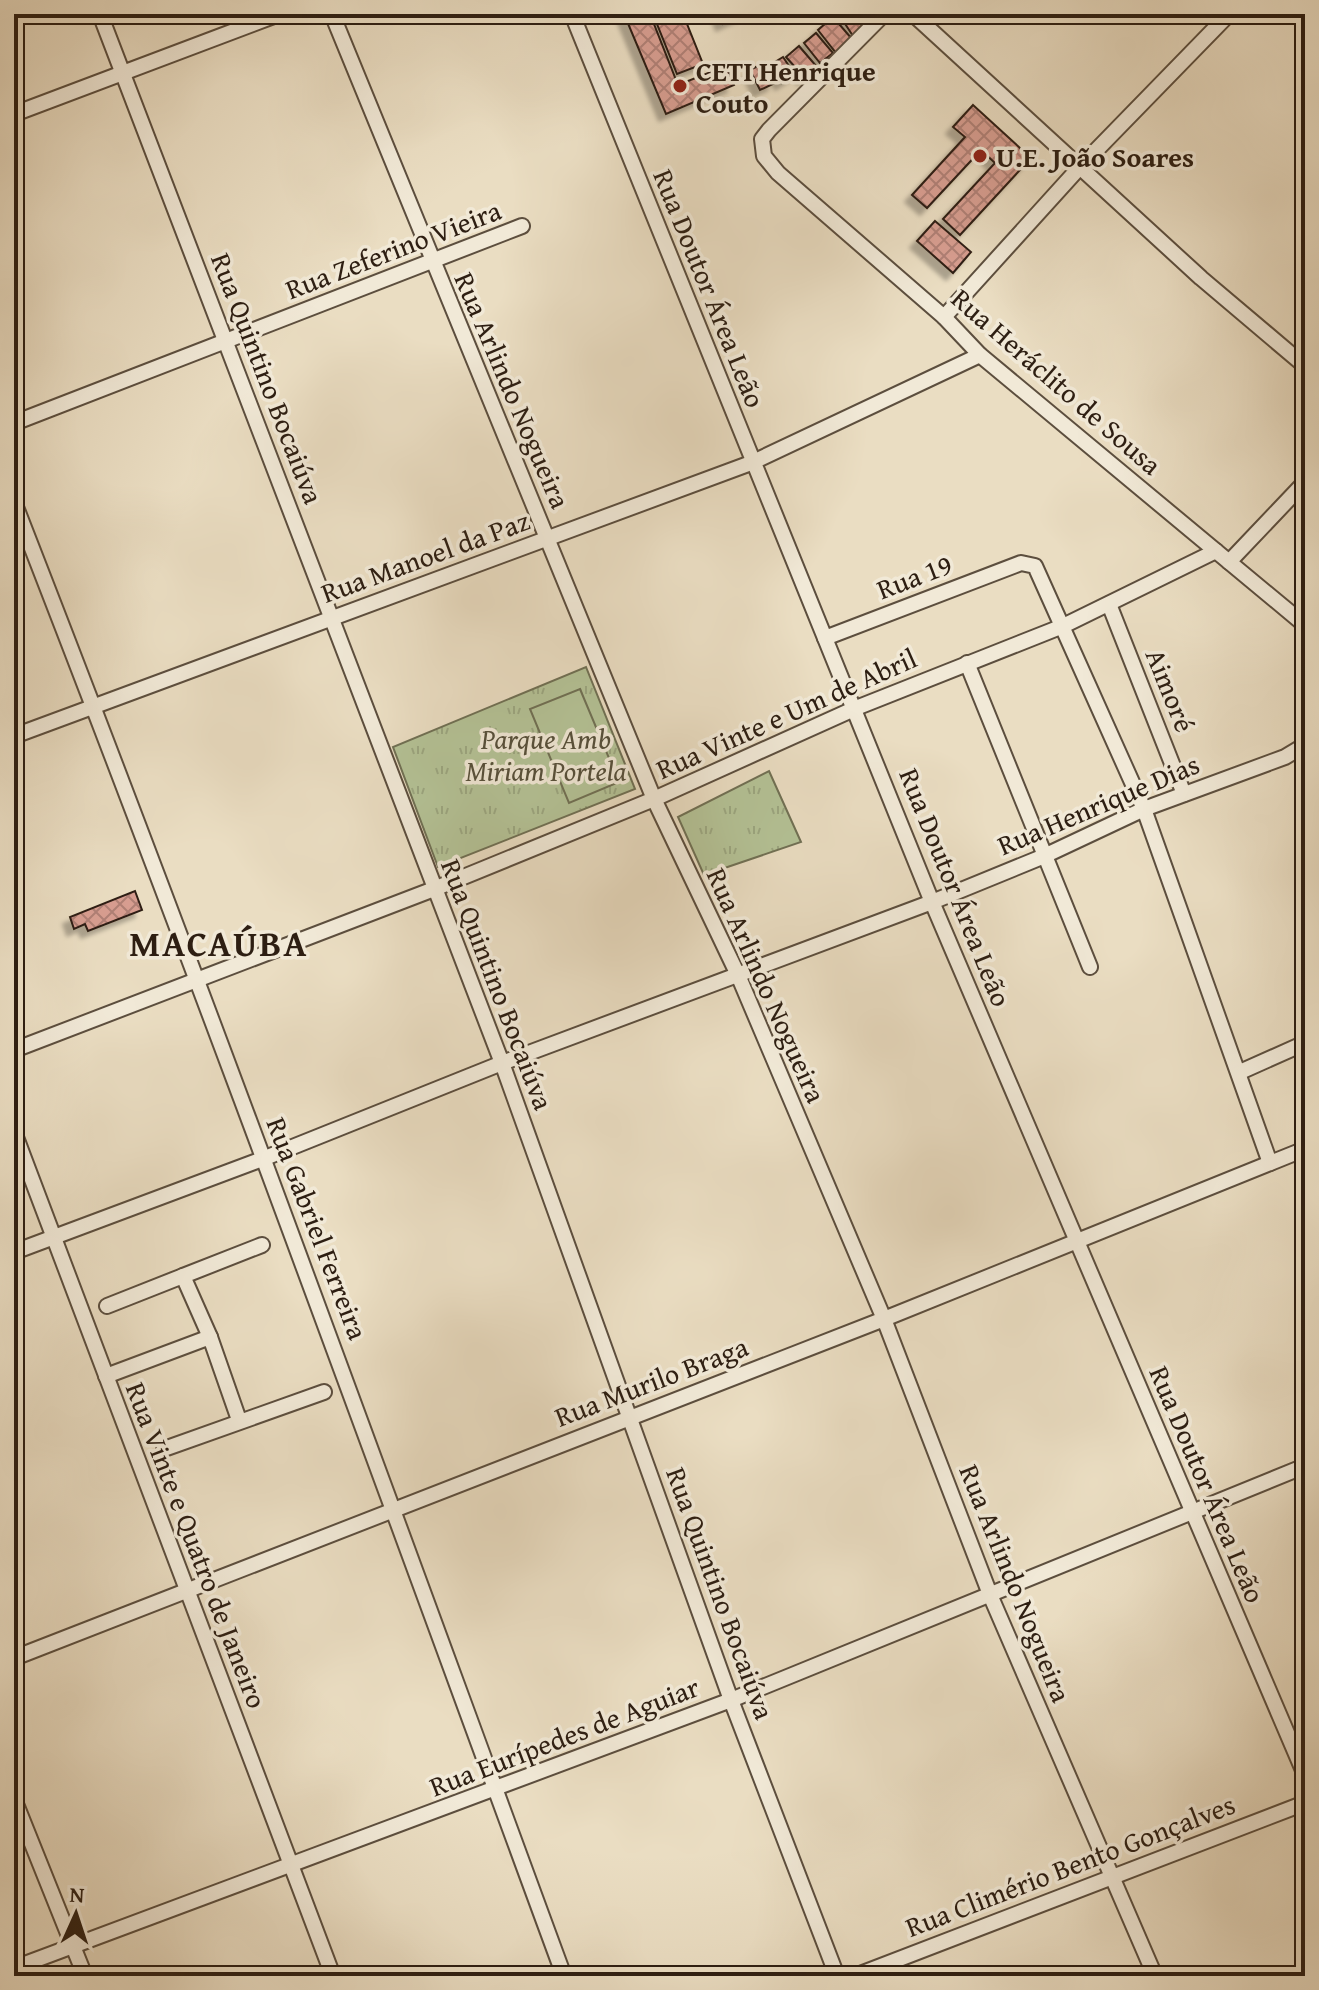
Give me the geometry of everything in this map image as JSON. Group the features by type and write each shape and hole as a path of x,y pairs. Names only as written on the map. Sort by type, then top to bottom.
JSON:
{"street":[{"name":"Rua Quintino Bocaiúva","path":"100,14 502,1063 731,1700 837,1976"},
{"path":"14,114 279,14"},
{"name":"Rua Arlindo Nogueira","path":"332,14 654,799 738,975 884,1319 991,1597 1155,1976"},
{"name":"Rua Doutor Área Leão","path":"572,14 751,463 856,708 932,902 1305,1775"},
{"name":"Rua Heráclito de Sousa","path":"884,14 762,139 764,156 778,173 944,317 980,355 1305,625"},
{"path":"913,14 1079,168 1305,366"},
{"path":"944,317 1079,168 1229,14"},
{"name":"Rua Zeferino Vieira","path":"14,423 432,264 522,226"},
{"name":"Rua Manoel da Paz","path":"14,736 751,463 980,355"},
{"path":"1229,562 1305,482"},
{"name":"Rua Gabriel Ferreira","path":"14,502 94,706 193,979 265,1158 564,1976"},
{"name":"Rua Vinte e Um de Abril","path":"14,1050 434,889 654,799 856,708 1063,626 1216,551"},
{"name":"Rua 19","path":"825,638 1021,563 1029,563 1040,573 1063,626"},
{"name":"Aimoré","path":"1109,604 1184,794"},
{"path":"1063,626 1144,809 1270,1163"},
{"path":"967,663 1042,857 1090,967"},
{"name":"Rua Henrique Dias","path":"14,1252 265,1158 502,1063 932,902 1042,857 1144,809 1285,757 1305,745"},
{"path":"1240,1072 1305,1043"},
{"name":"Rua Vinte e Quatro de Janeiro","path":"14,1132 333,1976"},
{"name":"Rua Murilo Braga","path":"14,1658 884,1319 1305,1149"},
{"path":"107,1306 262,1245"},
{"path":"183,1276 210,1337 239,1420"},
{"path":"106,1376 210,1337"},
{"path":"164,1449 324,1392"},
{"name":"Rua Eurípedes de Aguiar","path":"14,1968 496,1791 731,1700 991,1597 1305,1466"},
{"path":"14,1799 85,1976"},
{"name":"Rua Climério Bento Gonçalves","path":"855,1976 1111,1875 1305,1803"}],"green space":[{"name":"Parque Amb Miriam Portela","path":"586,667 635,789 438,867 393,747"},
{"path":"580,689 619,782 569,803 530,709"},
{"path":"769,771 801,842 704,875 678,817"}],"building":[{"path":"624,14 650,14 678,85 726,66 734,85 666,114"},
{"path":"653,14 683,14 703,64 677,74"},
{"path":"719,14 744,14 723,24"},
{"path":"869,14 871,19 853,36 840,16"},
{"path":"833,17 852,39 836,53 818,30"},
{"path":"816,33 833,53 820,63 804,43"},
{"path":"799,46 817,67 805,78 786,57"},
{"path":"783,57 795,75 782,83 770,65"},
{"path":"765,62 775,83 760,90 750,70"},
{"path":"973,105 1031,158 960,235 943,219 995,163 981,150 927,208 912,195 965,137 953,127"},
{"path":"935,221 971,252 953,273 917,241"},
{"path":"135,891 142,910 88,931 85,924 74,929 70,917"}],"place":[{"name":"CETI Henrique Couto","path":"680,86"},
{"name":"U.E. João Soares","path":"980,156"}],"district":[{"name":"MACAÚBA","path":"219,942"}]}
